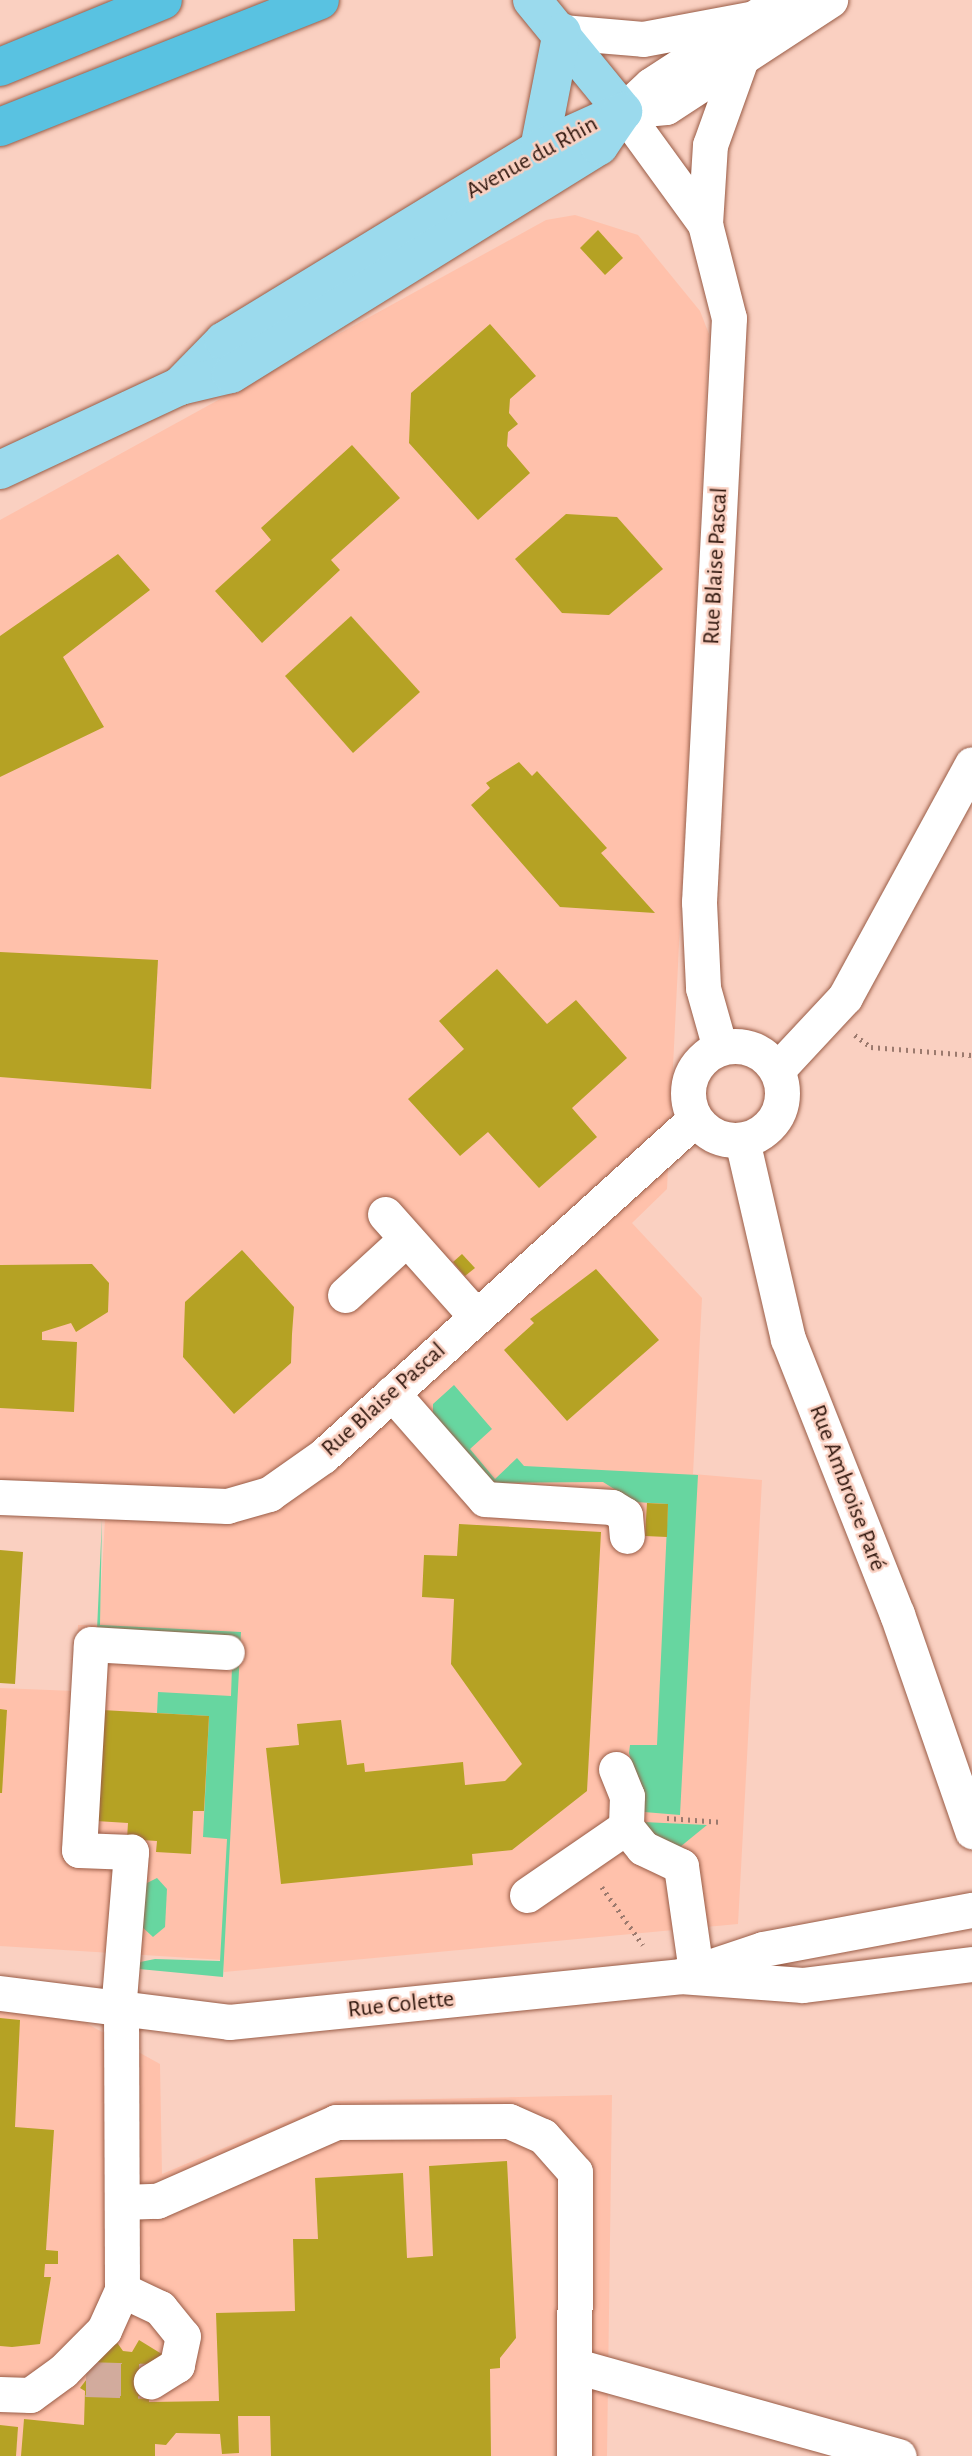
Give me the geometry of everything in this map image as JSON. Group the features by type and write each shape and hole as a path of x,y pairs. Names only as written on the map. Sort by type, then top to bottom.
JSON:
{"highway":[{"path":"0,67 163,0"},
{"path":"0,127 65,104 320,0"},
{"path":"0,146 65,104"}],"main road":[{"path":"532,0 562,32 623,111"},
{"path":"539,149 562,32"},
{"name":"Avenue du Rhin","path":"180,386 224,341 539,149 623,111"},
{"name":"Avenue du Rhin","path":"0,470 180,386 231,374 599,146 623,111"}],"street":[{"path":"623,111 666,107 830,0"},
{"path":"562,32 643,39 769,9"},
{"path":"623,111 651,85 769,9"},
{"path":"705,224 710,145 741,59"},
{"name":"Rue Blaise Pascal","path":"623,111 705,224 729,318 699,888 703,988 720,1048"},
{"path":"777,1070 752,1049 720,1048 690,1077 695,1119 716,1136 743,1140 778,1114 777,1070 830,1017 972,764"},
{"name":"Rue Blaise Pascal","path":"0,1497 172,1506 251,1502 323,1456 695,1119"},
{"name":"Rue Ambroise Paré","path":"743,1140 789,1339 897,1614 972,1831"},
{"path":"345,1295 396,1226 476,1316"},
{"path":"392,1393 485,1499 612,1507 625,1514 627,1536"},
{"path":"0,2393 30,2395 75,2375 104,2330 122,2290 120,2011 131,1852 79,1850 91,1644 227,1652"},
{"path":"616,1769 627,1821 643,1848 681,1866 688,1974"},
{"path":"527,1895 627,1821"},
{"name":"Rue Colette","path":"688,1974 763,1949 972,1910"},
{"name":"Rue Colette","path":"0,1993 120,2011 229,2022 688,1974 803,1984 972,1964"},
{"path":"122,2202 157,2201 336,2122 509,2122 543,2136 575,2172 574,2456"},
{"path":"122,2290 160,2308 183,2336 177,2365 151,2381"},
{"path":"576,2366 899,2456"}],"path":[{"path":"830,1017 871,1047 972,1055"},
{"path":"627,1821 722,1822"},
{"path":"580,1858 643,1945"}],"shaded area":[{"path":"575,215 638,235 700,311 709,334 667,1189 632,1223 702,1298 693,1474 762,1480 738,1924 224,1972 223,1960 0,1946 0,1688 74,1691 78,1625 99,1625 105,1519 0,1514 0,520 546,220"},
{"path":"0,2008 84,2022 160,2064 162,2174 336,2101 612,2095 607,2456 0,2456"}],"green space":[{"path":"454,1385 492,1429 470,1449 495,1479 517,1458 524,1466 698,1475 680,1815 644,1812 629,1753 630,1745 657,1745 668,1504 635,1502 603,1482 488,1483 433,1421 433,1404"},
{"path":"102,1519 100,1625 241,1632 223,1977 139,1969 140,1962 155,1959 220,1961 227,1839 203,1837 209,1716 157,1713 158,1692 231,1696 233,1637 97,1630"},
{"path":"643,1822 707,1825 680,1847 659,1843"},
{"path":"157,1878 167,1889 165,1927 153,1937 141,1926 145,1884"}],"building":[{"path":"598,230 623,258 605,275 580,248"},
{"path":"490,324 536,376 510,399 509,413 518,424 508,432 507,446 530,473 478,520 409,443 411,393"},
{"path":"352,445 400,498 331,560 340,570 262,643 215,591 271,540 261,528"},
{"path":"566,514 617,517 663,569 609,615 562,613 515,559"},
{"path":"118,554 150,590 63,657 104,727 0,777 0,636"},
{"path":"351,616 420,692 353,753 285,676"},
{"path":"519,762 532,776 537,771 607,848 601,853 655,913 560,907 471,805 490,788 486,783"},
{"path":"0,952 158,960 151,1089 0,1077"},
{"path":"497,969 547,1024 576,1000 627,1058 572,1108 597,1137 539,1188 488,1132 460,1156 408,1099 464,1049 439,1021"},
{"path":"242,1250 294,1307 291,1363 234,1414 183,1357 185,1302"},
{"path":"462,1254 475,1268 465,1276 453,1262"},
{"path":"92,1264 109,1283 108,1312 76,1332 71,1323 42,1332 42,1340 77,1342 74,1412 0,1408 0,1265"},
{"path":"596,1269 659,1340 567,1421 504,1350 534,1323 530,1319"},
{"path":"647,1503 668,1504 667,1537 645,1536"},
{"path":"459,1524 601,1532 587,1791 512,1850 472,1854 473,1865 281,1884 266,1748 299,1745 297,1724 341,1720 347,1765 364,1763 365,1772 463,1762 465,1785 505,1781 522,1764 451,1664 454,1599 422,1597 424,1555 457,1556"},
{"path":"0,1550 23,1552 15,1684 0,1683"},
{"path":"0,1709 7,1710 2,1793 0,1793"},
{"path":"102,1710 209,1716 204,1811 193,1811 191,1854 156,1852 157,1841 127,1839 128,1823 96,1821"},
{"path":"0,2018 20,2020 15,2127 54,2130 46,2250 58,2251 58,2264 45,2264 44,2277 51,2277 40,2344 12,2347 0,2346"},
{"path":"507,2161 516,2338 500,2358 500,2368 490,2369 491,2456 271,2456 270,2416 238,2416 239,2453 222,2454 220,2434 176,2433 166,2445 155,2444 155,2456 21,2456 24,2419 84,2425 85,2391 80,2388 99,2363 89,2351 111,2334 123,2351 132,2352 139,2340 165,2356 149,2385 149,2402 219,2401 216,2313 295,2311 293,2239 318,2239 315,2178 403,2173 407,2258 433,2256 429,2166"},
{"path":"0,2425 18,2427 16,2456 0,2456"}],"tunnel":[{"path":"86,2379 151,2381"}]}
